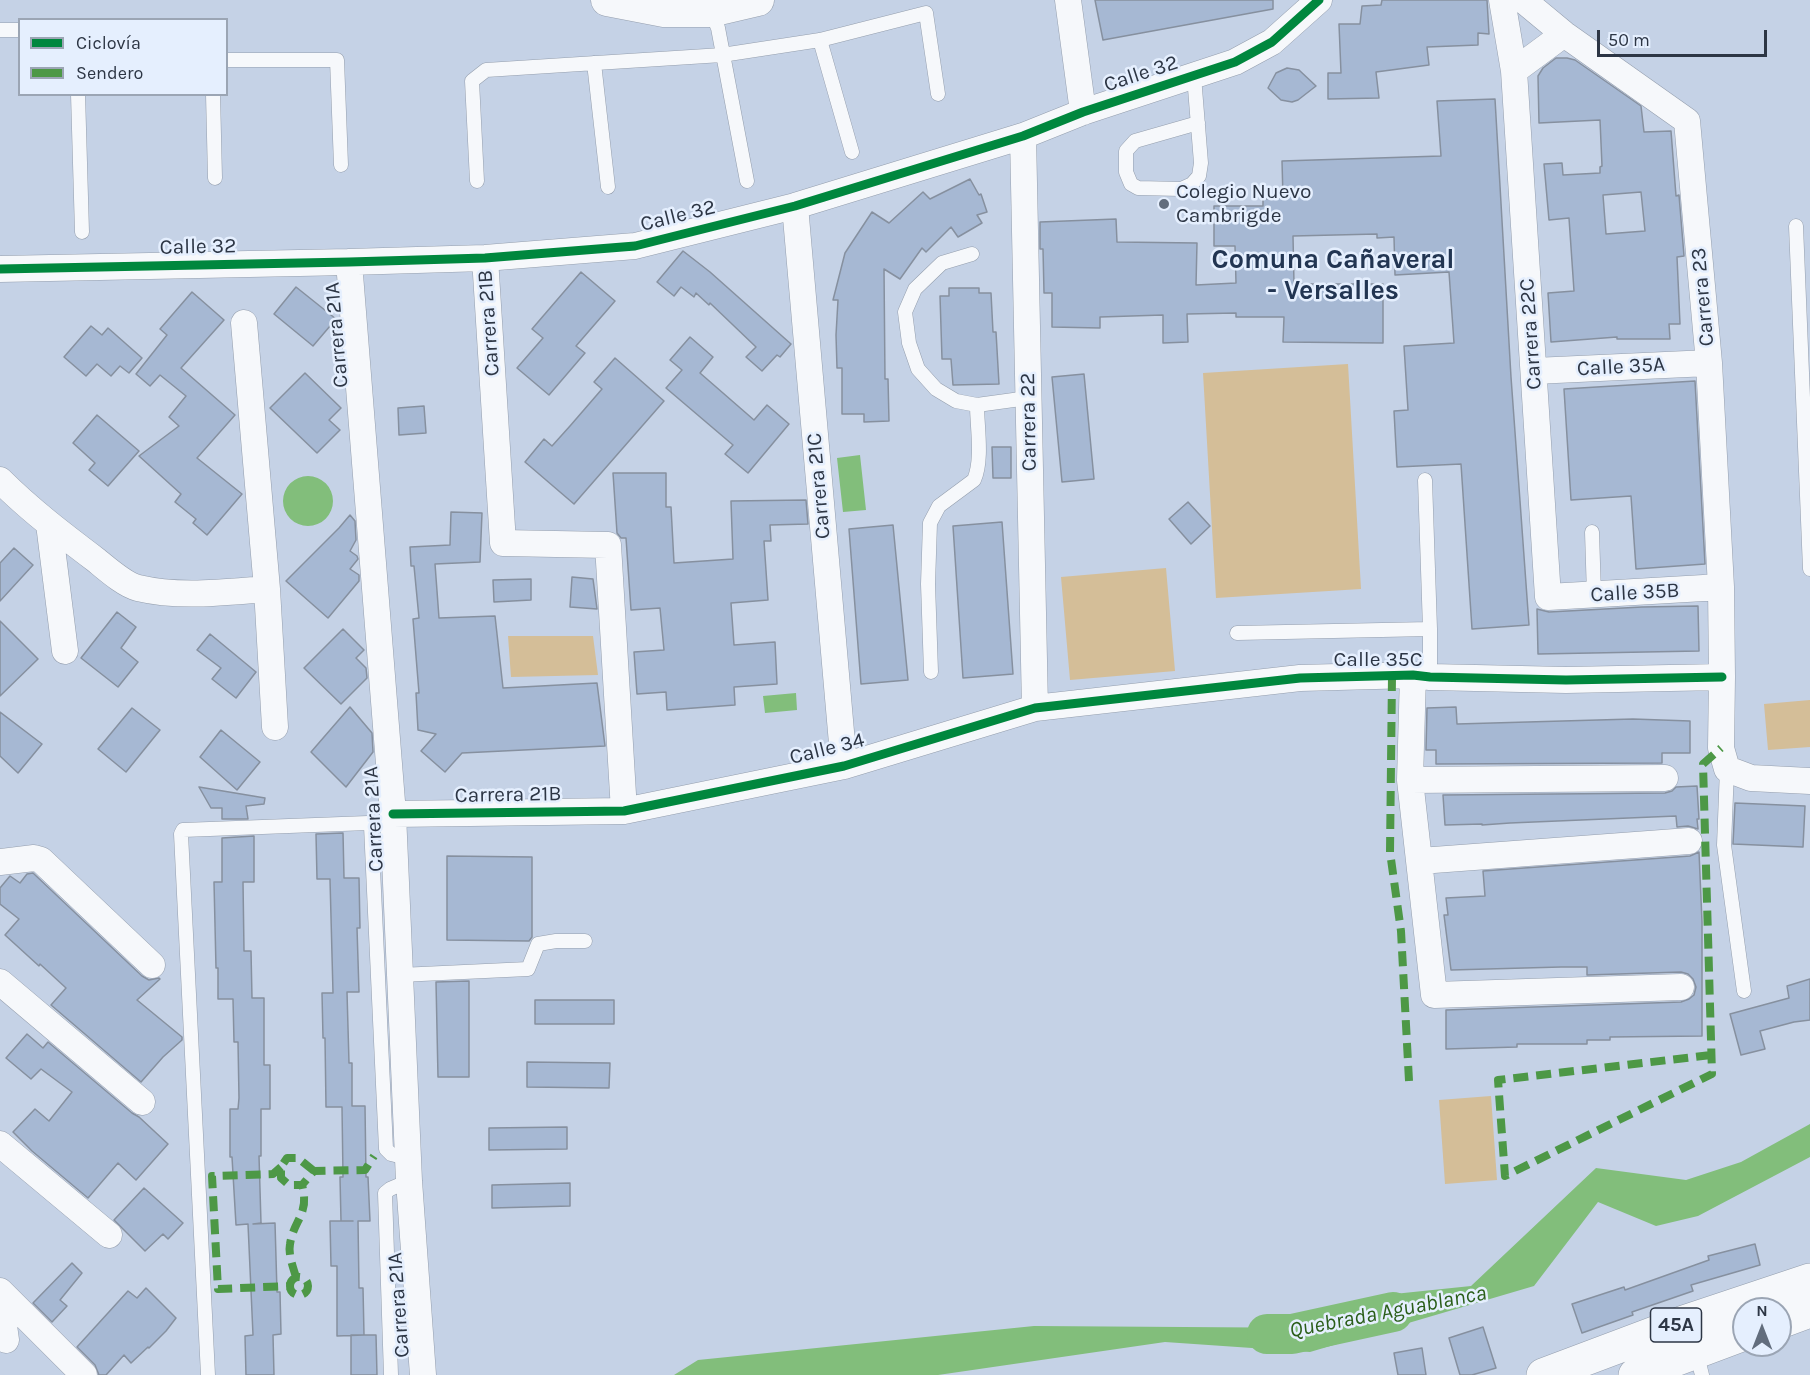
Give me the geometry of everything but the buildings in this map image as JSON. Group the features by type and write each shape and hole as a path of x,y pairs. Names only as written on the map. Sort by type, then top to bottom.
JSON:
{"highway":[{"name":"45A","path":"1543,1375 1684,1322 1810,1280"},
{"path":"1792,1318 1810,1311"},
{"name":"45A","path":"1635,1375 1699,1363 1732,1342"}],"street":[{"path":"607,0 664,11 711,11 758,0"},
{"path":"1068,0 1083,112"},
{"name":"Calle 32","path":"0,269 485,258 635,246 795,206 1023,136 1083,112 1235,62 1272,42 1319,0"},
{"name":"Carrera 22C","path":"1502,0 1514,71 1548,597"},
{"name":"Carrera 23","path":"1523,0 1564,34 1687,121 1708,363 1721,588 1721,748 1726,769"},
{"path":"1514,71 1564,34"},
{"name":"Carrera 22","path":"1023,136 1035,708"},
{"name":"Carrera 21C","path":"795,206 844,766"},
{"name":"Carrera 21B","path":"393,814 624,812 608,545 503,543 485,258"},
{"name":"Carrera 21A","path":"349,262 393,814 408,1169 423,1375"},
{"path":"244,323 267,589 275,726"},
{"name":"Calle 35A","path":"1534,371 1708,363"},
{"path":"0,480 49,524 135,588 168,593 267,589"},
{"path":"49,524 65,651"},
{"name":"Calle 35B","path":"1548,597 1721,588"},
{"path":"1422,676 1410,780 1434,995 1681,987"},
{"name":"Calle 35C","path":"1035,708 1300,678 1422,676 1566,680 1722,677"},
{"name":"Calle 34","path":"624,812 844,766 1035,708"},
{"path":"1726,769 1750,778 1810,781"},
{"path":"1410,780 1665,778"},
{"path":"1420,861 1689,842"},
{"path":"0,862 34,858 41,860 152,965"},
{"path":"0,982 142,1102"},
{"path":"0,1144 110,1235"},
{"path":"0,1291 84,1375"},
{"path":"0,1296 6,1340"}],"lane":[{"path":"711,11 718,28 747,181"},
{"path":"477,181 472,81 486,70 722,55 820,40 926,13 938,94"},
{"path":"0,30 18,30"},
{"path":"820,40 852,152"},
{"path":"228,60 337,60 341,165"},
{"path":"594,63 608,187"},
{"path":"1194,76 1198,123 1201,163 1199,176 1192,184 1181,189 1138,188 1131,184 1126,172 1126,151 1135,141 1198,123"},
{"path":"78,96 82,232"},
{"path":"213,96 214,178"},
{"path":"1810,235 1796,226 1800,323 1806,387 1810,569"},
{"path":"972,254 942,263 915,289 905,312 909,343 918,369 936,389 956,401 977,405 1028,398"},
{"path":"1800,323 1810,311"},
{"path":"931,672 928,584 930,523 939,506 974,480 978,465 977,405"},
{"path":"1422,676 1430,629 1425,480"},
{"path":"1592,531 1594,595"},
{"path":"1237,633 1430,629"},
{"path":"1726,769 1724,845 1744,991"},
{"name":"Carrera 21A","path":"208,1375 181,834 183,830 368,824 371,826 386,1149 408,1169 385,1193 391,1375"},
{"path":"400,975 528,969 538,944 556,941 585,941"}],"shaded area":[{"path":"1348,364 1361,589 1216,598 1203,373"},
{"path":"1166,568 1175,671 1070,680 1061,577"},
{"path":"508,636 593,636 598,675 511,677"},
{"path":"1810,700 1810,747 1768,750 1764,704"},
{"path":"1491,1096 1497,1180 1445,1184 1439,1100"}],"water":[{"path":"860,455 866,510 843,512 837,458"},
{"path":"308,476 326,483 333,501 326,519 308,526 290,519 283,501 290,483"},
{"path":"796,693 797,710 765,713 763,696"},
{"path":"1810,1124 1810,1157 1698,1216 1656,1226 1598,1202 1534,1286 1310,1352 1165,1342 938,1375 674,1375 698,1360 1034,1326 1332,1328 1394,1294 1471,1286 1596,1168 1686,1180 1741,1162"}],"waterway":[{"name":"Quebrada Aguablanca","path":"1267,1334 1292,1334 1393,1312"}],"marked path":[{"path":"1392,676 1390,852 1401,931 1409,1081"},
{"path":"1711,1055 1498,1080 1505,1176 1712,1074 1703,764 1721,748"},
{"path":"314,1171 298,1158 287,1158 281,1167 281,1178 289,1185 302,1185 314,1171 365,1170 374,1156"},
{"path":"281,1167 273,1174 212,1176 218,1289 289,1286"},
{"path":"296,1277 290,1248 292,1235 303,1210 302,1185"},
{"path":"295,1277 303,1277 308,1282 308,1286 306,1293 295,1295 290,1290 290,1282 295,1277"}],"cycle path":[{"path":"0,269 485,258 635,246 795,206 1023,136 1083,112 1235,62 1272,42 1319,0"},
{"path":"393,814 624,811 844,766 1035,708 1300,678 1413,675 1566,680 1722,677"}],"place":[{"name":"Colegio Nuevo Cambrigde","path":"1164,204"}],"district":[{"name":"Comuna Cañaveral - Versalles","path":"1333,276"}]}
